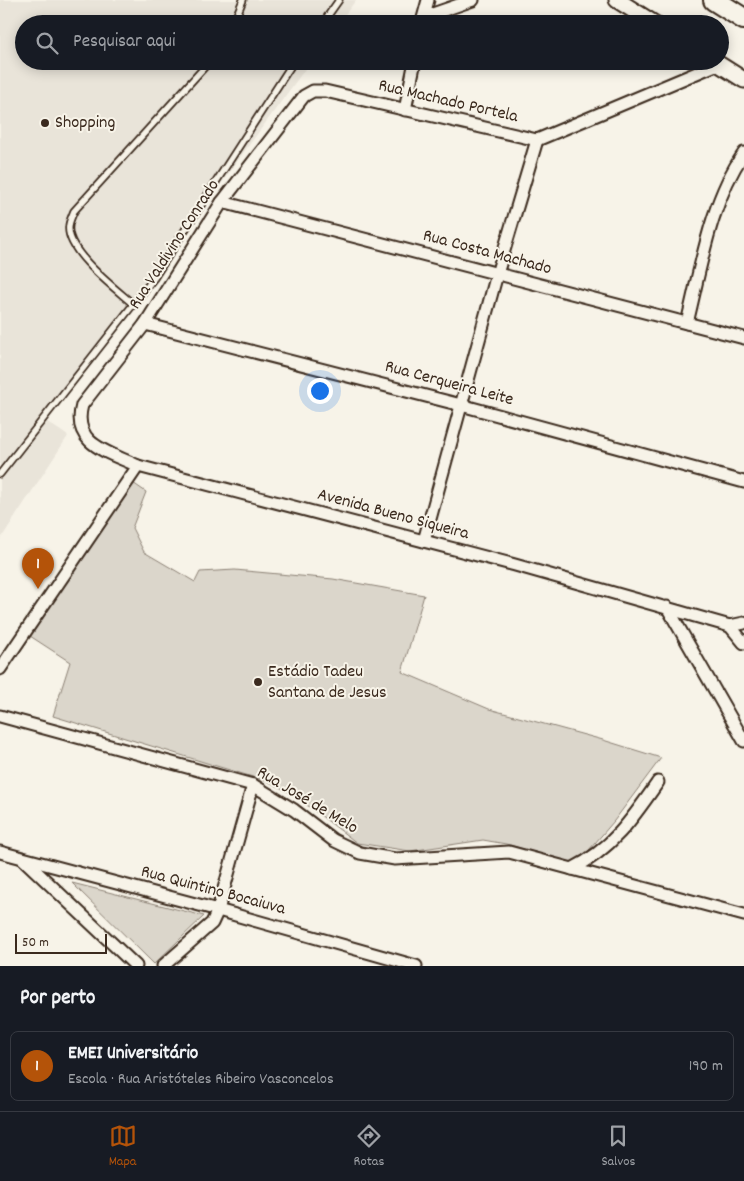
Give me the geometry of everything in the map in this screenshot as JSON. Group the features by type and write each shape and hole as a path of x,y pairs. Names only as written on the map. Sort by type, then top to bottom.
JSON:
{"highway":[{"path":"714,0 744,18"}],"main road":[{"path":"617,0 641,15"},
{"path":"728,70 744,80"}],"street":[{"path":"424,15 428,0"},
{"path":"436,15 473,0"},
{"path":"405,110 412,70"},
{"path":"424,541 497,274 537,140 698,70"},
{"name":"Rua Machado Portela","path":"296,103 304,96 313,92 324,91 537,140"},
{"name":"Rua Valdivino Conrado","path":"82,405 145,324 222,202 296,103"},
{"path":"687,323 707,240 731,173 744,154"},
{"name":"Rua Costa Machado","path":"222,202 744,338"},
{"name":"Rua Cerqueira Leite","path":"145,324 461,405 744,482"},
{"name":"Avenida Bueno Siqueira","path":"82,405 78,418 81,433 92,443 138,466 424,541 730,626"},
{"path":"0,669 138,466"},
{"path":"666,607 744,741"},
{"path":"744,623 730,626 744,643"},
{"name":"Rua José de Melo","path":"0,716 253,786 294,810 333,840 360,853 395,859 509,852 744,915"},
{"path":"572,869 594,858 630,823 658,782"},
{"path":"164,966 212,923 218,910 253,786"},
{"name":"Rua Quintino Bocaiuva","path":"0,852 218,910 416,966"},
{"path":"21,857 136,966"}],"lane":[{"path":"237,15 243,0"},
{"path":"328,15 339,0"},
{"path":"133,304 97,272 73,245 68,228 74,212 202,70"},
{"path":"0,474 154,278 288,70"}],"shaded area":[{"path":"0,0 356,0 345,15 15,15 15,70 304,70 46,421 68,436 0,540"},
{"path":"133,483 146,492 132,528 144,552 195,582 200,572 235,570 333,579 424,595 402,672 489,709 661,758 614,821 577,864 506,844 483,840 410,851 357,843 291,793 269,782 53,716 70,662 30,636"},
{"path":"72,883 204,916 154,964"}],"place":[{"name":"Shopping","path":"45,123"},
{"name":"EMEI Universitário","path":"38,589"},
{"name":"Estádio Tadeu Santana de Jesus","path":"258,682"}]}
